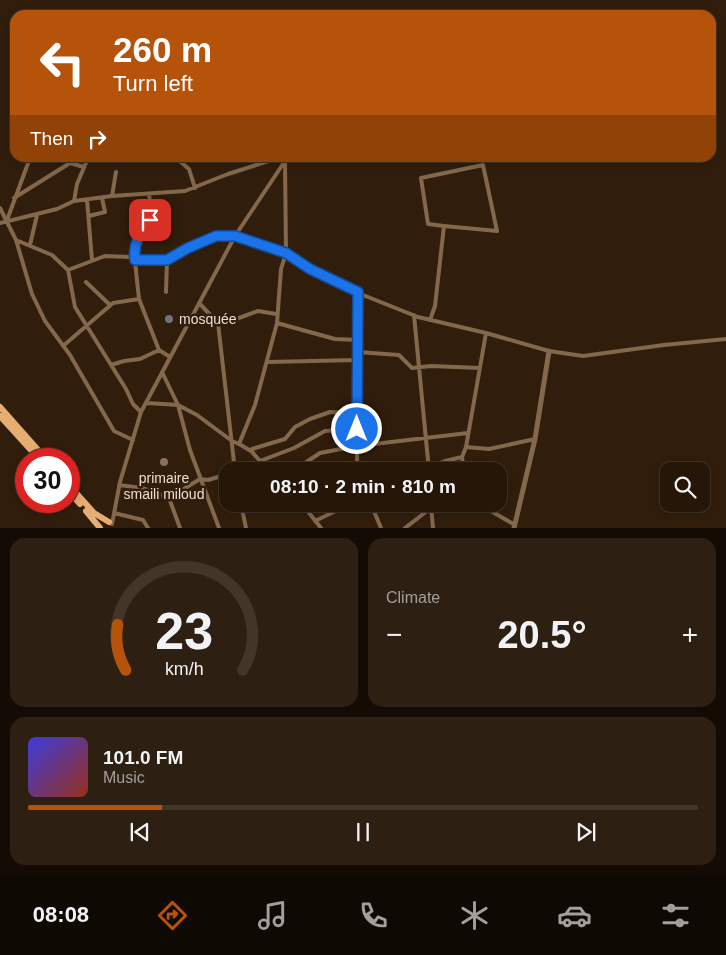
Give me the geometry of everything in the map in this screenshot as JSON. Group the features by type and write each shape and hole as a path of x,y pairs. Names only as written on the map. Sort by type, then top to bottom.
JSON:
{"main road":[{"path":"0,407 36,448"},
{"path":"0,416 29,448"},
{"path":"80,497 94,513 112,525"},
{"path":"80,505 99,527 105,523 112,525"}],"street":[{"path":"7,220 28,162"},
{"path":"74,201 77,184 86,162"},
{"path":"181,162 189,169 194,188"},
{"path":"0,223 58,209 74,201 112,196 185,192 228,174 266,162"},
{"path":"112,525 119,485 141,412 235,236 284,162"},
{"path":"239,444 255,405 277,323 276,314 282,264 286,253 286,162"},
{"path":"14,198 70,163 84,167"},
{"path":"483,165 497,232 444,226 428,224 421,178 483,165"},
{"path":"112,196 116,172"},
{"path":"149,194 152,214 136,241 134,252 139,299 159,350 170,357"},
{"path":"89,216 105,212 102,198"},
{"path":"87,200 92,260"},
{"path":"0,208 16,240 32,294 45,320 63,346 114,431 133,440"},
{"path":"30,245 37,215"},
{"path":"430,320 435,306 444,226"},
{"path":"68,270 105,256 130,257 135,260 167,260 188,248 216,236 235,236 286,253 310,269 358,292 414,315 549,351 584,356 726,339"},
{"path":"16,240 52,255 68,270 75,307 133,404 141,412"},
{"path":"166,292 167,260"},
{"path":"86,282 110,305"},
{"path":"357,462 358,292"},
{"path":"63,346 106,311 113,303 139,299"},
{"path":"199,302 218,323 234,462"},
{"path":"218,323 231,321 258,311 276,314"},
{"path":"414,315 427,462"},
{"path":"277,323 335,339 358,340"},
{"path":"463,462 462,457 466,447 486,333"},
{"path":"111,365 140,359 159,350"},
{"path":"492,512 514,526 535,439 549,351"},
{"path":"358,352 399,355 412,368 458,366 480,368"},
{"path":"266,362 358,360"},
{"path":"162,372 178,405 182,425 200,480 219,528"},
{"path":"147,402 178,405 253,453 260,461 294,448 326,431 357,429"},
{"path":"253,453 252,449 284,439 295,427 310,419 330,412 357,413"},
{"path":"306,462 320,453 357,446 468,433"},
{"path":"466,447 489,449 535,439"},
{"path":"443,462 462,457"},
{"path":"169,498 200,480 219,477"},
{"path":"119,485 142,488 169,498 180,528"},
{"path":"243,512 246,528"},
{"path":"308,512 320,528"},
{"path":"315,521 334,512"},
{"path":"374,512 381,528"},
{"path":"405,528 424,512"},
{"path":"432,512 433,528"},
{"path":"114,513 143,520 148,528"}],"place":[{"name":"mosquée","path":"169,319"},
{"name":"primaire smaili miloud","path":"164,462"}],"route":[{"path":"150,220 136,241 135,260 167,260 188,248 216,236 235,236 286,253 310,269 358,292 357,429"}]}
